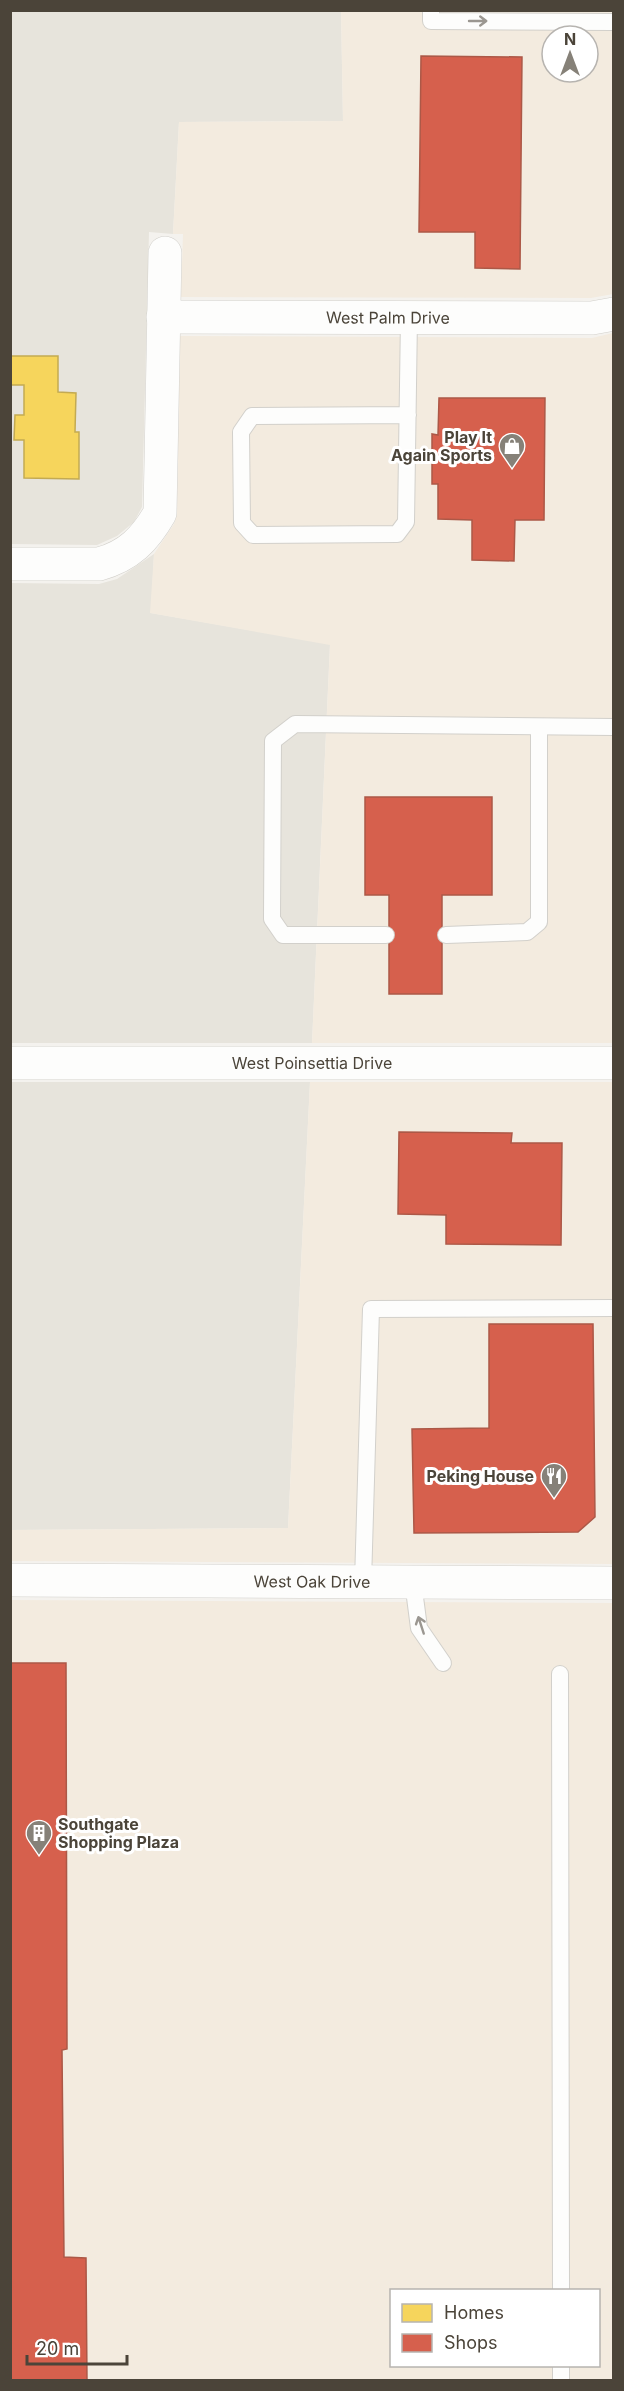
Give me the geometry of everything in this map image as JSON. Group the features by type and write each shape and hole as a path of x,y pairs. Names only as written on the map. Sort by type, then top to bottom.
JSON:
{"street":[{"path":"10,564 99,564 126,553 146,536 160,513 165,253"},
{"name":"West Palm Drive","path":"163,317 592,318 614,314"},
{"name":"West Poinsettia Drive","path":"10,1063 614,1063"},
{"name":"West Oak Drive","path":"10,1580 614,1583"}],"lane":[{"path":"431,10 431,21 550,16 614,22"},
{"path":"408,415 252,416 241,432 242,523 253,535 397,534 406,522 408,415 409,317"},
{"path":"386,936 283,935 272,919 273,741 295,724 614,727"},
{"path":"446,936 527,932 539,922 539,727"},
{"path":"363,1582 371,1309 614,1308"},
{"path":"413,1582 419,1628 443,1663"},
{"path":"560,1674 561,2289"}],"shaded area":[{"path":"11,11 341,11 343,121 179,122 173,234 149,232 142,507 134,522 117,536 97,545 11,544"},
{"path":"341,11 613,11 613,294 591,298 181,297 183,234 173,234 179,122 343,121"},
{"path":"613,333 613,1043 312,1043 330,645 150,613 154,554 174,524 177,514 180,336 592,338"},
{"path":"154,554 151,613 330,644 312,1043 11,1043 11,583 99,584 117,579"},
{"path":"10,1082 310,1082 288,1528 11,1530"},
{"path":"310,1082 613,1082 613,1564 11,1561 11,1530 288,1528"},
{"path":"11,1600 613,1603 613,2380 11,2380"}],"building: Homes":[{"path":"10,356 58,356 58,392 76,393 75,432 79,432 79,479 24,478 24,440 14,440 15,415 24,415 24,385 10,385"}],"building: Shops":[{"path":"421,56 522,57 520,269 475,268 475,232 419,232"},
{"path":"439,398 545,398 544,520 515,520 514,561 472,560 472,520 438,519 438,484 432,484 432,434 438,435"},
{"path":"365,797 492,797 492,895 442,895 442,994 389,994 389,895 365,895"},
{"path":"399,1132 512,1133 511,1143 562,1143 561,1245 446,1244 446,1215 398,1214"},
{"path":"489,1324 593,1324 595,1517 578,1532 414,1533 412,1429 489,1428"},
{"name":"Southgate Shopping Plaza","path":"10,1663 66,1663 67,2049 62,2050 64,2257 86,2258 87,2380 10,2380"}],"place":[{"name":"Play It Again Sports","path":"512,469"},
{"name":"Peking House","path":"554,1499"},
{"name":"Southgate Shopping Plaza","path":"39,1856"}]}
